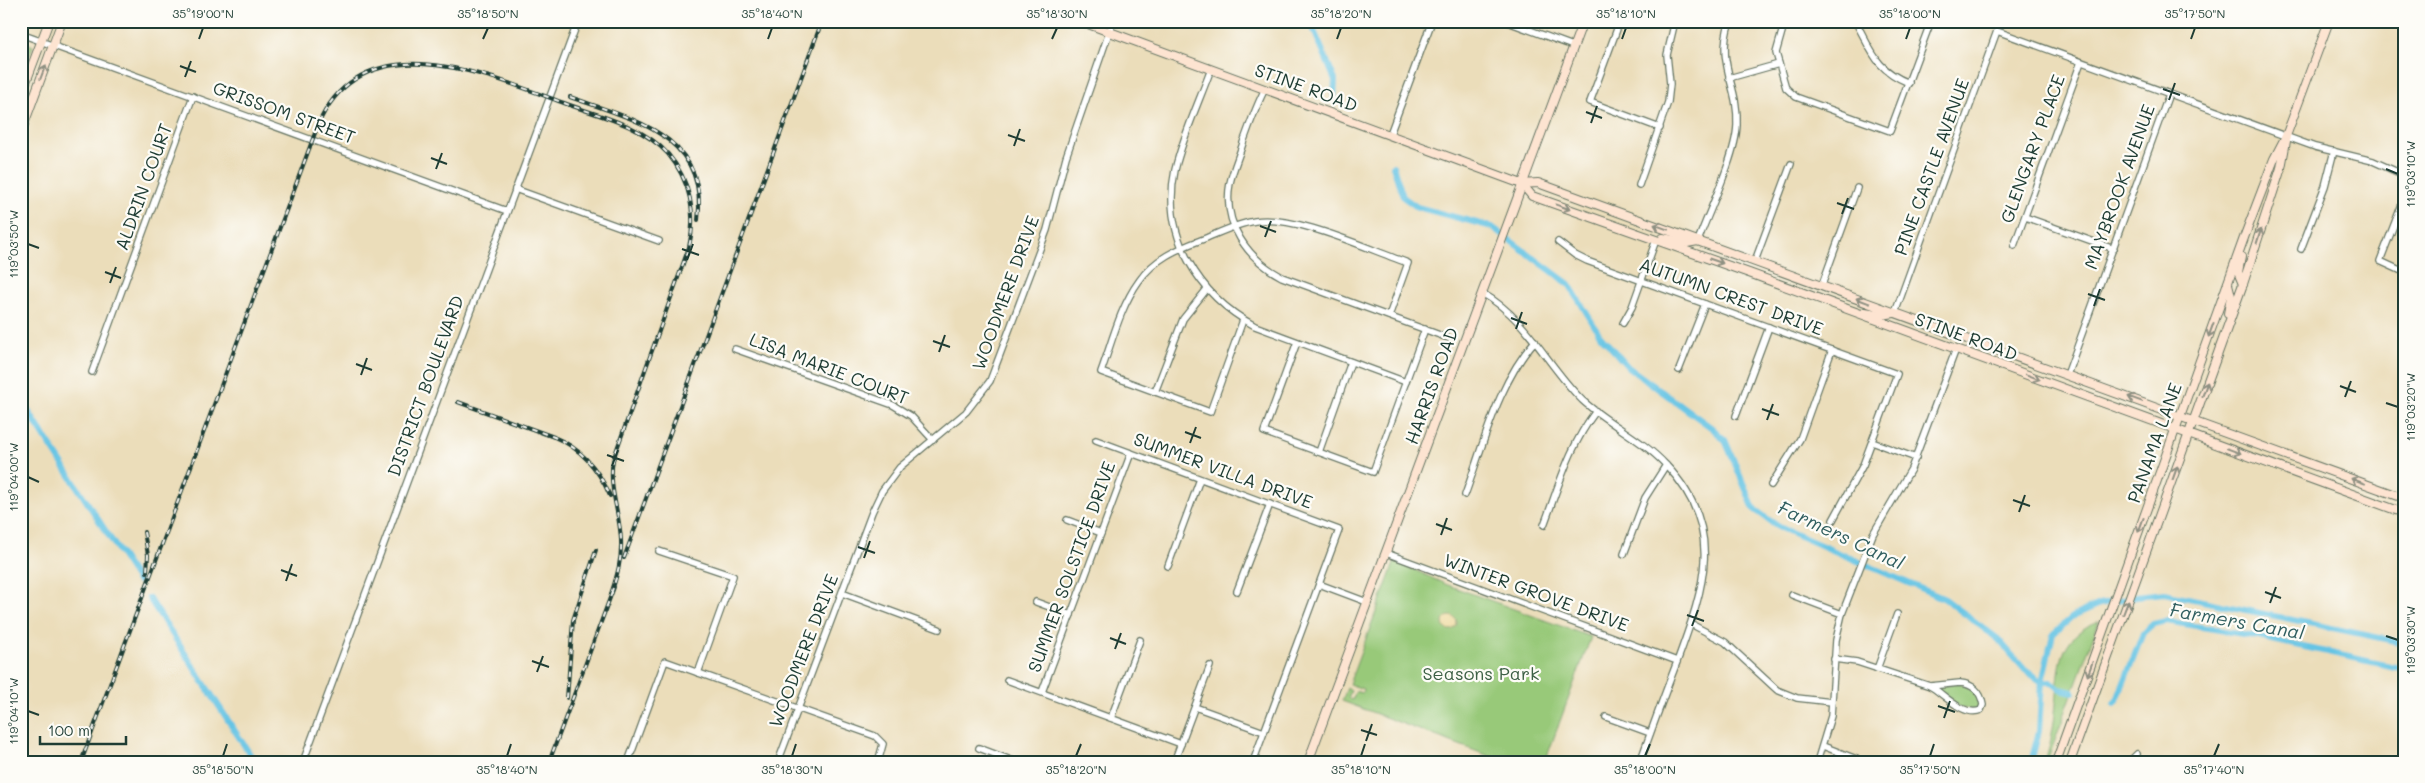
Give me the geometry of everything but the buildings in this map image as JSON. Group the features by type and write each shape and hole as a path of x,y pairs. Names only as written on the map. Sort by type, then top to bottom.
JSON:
{"main road":[{"path":"21,95 49,21"},
{"path":"21,132 62,21"},
{"name":"STINE ROAD","path":"1080,21 1522,184 1538,183 2404,498"},
{"name":"HARRIS ROAD","path":"1308,762 1583,21"},
{"name":"PANAMA LANE","path":"2056,762 2245,235 2274,159 2286,136 2329,21"},
{"name":"PANAMA LANE","path":"2070,762 2243,284 2281,168 2286,136"},
{"name":"STINE ROAD","path":"1522,184 1532,196 2404,512"},
{"path":"1630,230 1687,243 1698,241"},
{"path":"2243,284 2238,272 2245,235"},
{"path":"2224,336 2231,296 2228,284"},
{"path":"1849,310 1882,315 1895,313"},
{"path":"1956,349 1964,345 2008,355"}],"street":[{"name":"DISTRICT BOULEVARD","path":"303,762 578,21"},
{"name":"WOODMERE DRIVE","path":"778,762 882,491 900,467 966,412 977,400 996,368 1047,230 1066,157 1092,88 1113,21"},
{"path":"1390,134 1432,21"},
{"path":"1505,21 1574,46"},
{"path":"1620,21 1590,102 1660,128"},
{"path":"1639,185 1660,128 1670,92 1667,55 1675,21"},
{"path":"1698,241 1736,134 1737,115 1724,53 1726,32 1730,21"},
{"path":"1785,21 1776,47 1786,88 1793,96 1890,132 1931,21"},
{"path":"1855,21 1867,47 1878,63 1892,75 1908,82"},
{"name":"PINE CASTLE AVENUE","path":"1895,313 1997,31 2081,62"},
{"name":"GRISSOM STREET","path":"21,34 507,211"},
{"path":"2081,62 2286,136 2334,151 2373,160 2404,175"},
{"name":"GLENGARY PLACE","path":"2014,246 2081,62"},
{"path":"1729,78 1779,64"},
{"path":"1211,69 1175,172 1173,213 1182,247 1194,271 1207,289 1226,308 1243,320 1406,382"},
{"path":"1266,89 1258,104 1230,185 1229,205 1234,227 1252,256 1271,271 1288,280 1448,338"},
{"name":"MAYBROOK AVENUE","path":"2067,375 2169,94"},
{"name":"ALDRIN COURT","path":"92,372 193,96"},
{"path":"2302,249 2327,180 2334,151"},
{"path":"1755,261 1791,164"},
{"path":"1822,285 1856,188"},
{"path":"515,190 659,242"},
{"path":"2404,199 2380,261 2404,272"},
{"path":"2025,216 2114,249"},
{"path":"1243,320 1210,412 1101,372 1128,300 1140,279 1156,262 1182,247 1234,227 1261,220 1289,222 1408,264 1389,316"},
{"path":"1623,323 1642,281 1656,240"},
{"name":"AUTUMN CREST DRIVE","path":"1558,242 1587,261 1897,374 1872,442"},
{"path":"1156,392 1183,319 1207,289"},
{"path":"1482,293 1516,317 1572,389 1596,411 1666,465 1690,499 1703,538 1703,581 1691,624 1640,762"},
{"path":"1679,370 1705,304"},
{"path":"1736,416 1769,327"},
{"path":"1297,342 1264,432 1373,472 1425,329"},
{"path":"1465,495 1505,387 1519,361 1535,341"},
{"name":"LISA MARIE COURT","path":"735,349 893,405 911,416 933,440"},
{"path":"1817,762 1829,728 1836,640 1842,614 1865,553 1916,458 1956,349"},
{"path":"1771,486 1800,439 1832,350"},
{"path":"1319,452 1351,362"},
{"path":"1544,525 1571,452 1582,431 1596,411"},
{"name":"SUMMER VILLA DRIVE","path":"1096,440 1339,530 1319,584"},
{"path":"1833,520 1860,471 1872,442 1916,458"},
{"name":"SUMMER SOLSTICE DRIVE","path":"1042,692 1131,453"},
{"path":"1624,554 1645,498 1666,465"},
{"path":"1168,566 1200,478"},
{"path":"1238,591 1270,504"},
{"path":"1067,520 1101,533"},
{"path":"660,550 733,576 698,673"},
{"name":"WINTER GROVE DRIVE","path":"1386,553 1677,661"},
{"path":"1253,762 1319,584 1368,602"},
{"path":"842,593 939,629"},
{"path":"1792,595 1842,614"},
{"path":"1036,602 1071,615"},
{"path":"1877,669 1896,614"},
{"path":"1691,624 1725,642 1777,690 1797,698 1832,702"},
{"path":"1112,718 1140,640"},
{"path":"1834,659 1857,662 1930,686 1961,708 1974,712 1983,708 1980,694 1971,686 1960,683 1930,686"},
{"path":"628,762 665,661 875,736 883,744 878,762"},
{"path":"1174,762 1210,666"},
{"path":"1007,680 1181,744"},
{"path":"1195,707 1264,732"},
{"path":"1606,716 1650,733"},
{"path":"1823,746 1864,762"},
{"path":"979,748 1016,762"},
{"path":"2129,762 2137,754"}],"green space":[{"path":"21,40 33,46 21,78"},
{"name":"Seasons Park","path":"1395,561 1445,584 1591,637 1545,762 1505,762 1342,701 1347,688 1351,691 1348,698 1352,700 1356,691 1362,693 1363,689 1349,684"},
{"path":"2099,621 2047,762 2045,762 2052,733 2058,677 2063,654 2075,635"},
{"path":"1960,683 1980,694 1981,710 1961,708 1930,686"}],"sand":[{"path":"1450,616 1455,618 1457,623 1455,628 1450,630 1445,628 1443,623 1445,618"}],"waterway":[{"name":"Farmers Canal","path":"1310,21 1335,80 1334,99"},
{"name":"Farmers Canal","path":"1393,166 1403,197 1417,207 1492,227 1569,284 1600,335 1628,367 1712,428 1725,440 1754,509 1779,527 1945,599 1998,639 2025,670 2042,682 2051,682 2060,689 2073,692"},
{"path":"21,400 138,581"},
{"path":"2031,762 2039,731 2042,682 2053,634 2075,615 2100,604 2136,596 2164,593 2404,643"},
{"path":"149,598 255,762"},
{"name":"Farmers Canal","path":"2114,703 2117,700 2143,633 2153,624 2166,621 2249,635 2404,669"}],"railway":[{"path":"624,558 822,21"},
{"path":"81,762 318,125 338,93 365,74 396,65 429,64 465,70 500,80 619,122 633,129 658,144 676,164 682,175 692,210 689,247 613,460 612,481 620,530 621,554 611,594"},
{"path":"570,97 641,123 661,135 679,150 691,168 698,191 698,220"},
{"path":"458,402 554,437 573,447 595,469 610,496"},
{"path":"144,532 148,555 147,572"},
{"path":"567,698 573,620 596,550"},
{"path":"549,762 614,587"}]}
